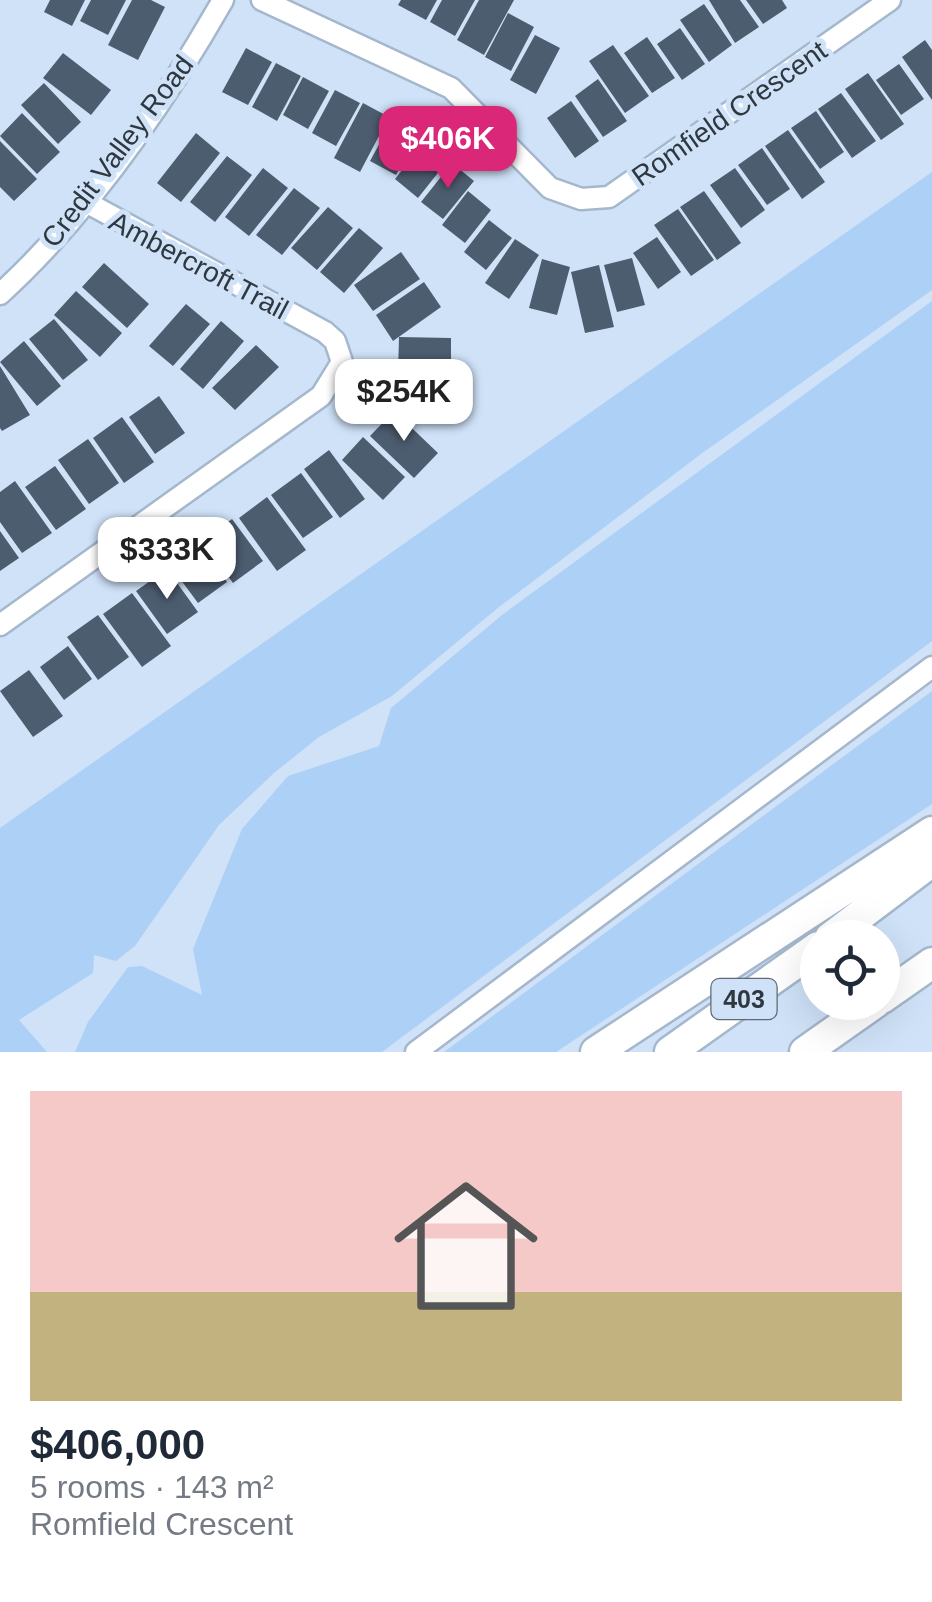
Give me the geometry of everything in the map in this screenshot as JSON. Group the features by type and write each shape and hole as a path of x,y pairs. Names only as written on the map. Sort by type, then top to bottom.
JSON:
{"highway":[{"path":"596,1052 932,832"},
{"path":"854,920 932,861"},
{"name":"403","path":"670,1052 800,959"},
{"path":"900,985 932,963"},
{"path":"807,1051 851,1020"}],"street":[{"name":"Credit Valley Road","path":"0,294 84,201 165,97 223,0"},
{"name":"Romfield Crescent","path":"262,0 452,88 550,188 581,198 609,197 890,0"},
{"name":"Ambercroft Trail","path":"0,625 321,396 342,362 335,341 325,332 84,201"},
{"path":"416,1052 932,668"}],"shaded area":[{"path":"932,172 932,290 701,454 499,607 392,696 319,737 274,773 219,825 135,946 116,961 94,955 93,973 19,1020 47,1052 0,1052 0,828"},
{"path":"932,301 932,641 382,1052 75,1052 88,1022 128,967 142,966 202,995 193,949 242,829 288,776 379,746 391,708 502,615"},
{"path":"932,691 932,804 556,1052 444,1052"}],"building":[{"path":"50,0 85,0 72,26 44,12"},
{"path":"91,0 126,0 108,35 80,21"},
{"path":"132,0 151,0 165,7 138,60 108,45"},
{"path":"401,0 437,0 426,20 398,5"},
{"path":"442,0 475,0 455,36 430,22"},
{"path":"479,0 514,0 484,55 457,40"},
{"path":"709,0 740,0 759,27 735,43"},
{"path":"746,0 782,0 787,8 763,24"},
{"path":"704,4 732,45 709,62 680,20"},
{"path":"508,13 534,27 511,71 485,57"},
{"path":"680,28 705,64 682,80 657,44"},
{"path":"535,35 560,48 536,94 510,80"},
{"path":"647,37 675,78 652,93 624,53"},
{"path":"925,40 932,50 932,100 902,57"},
{"path":"613,45 649,96 625,113 589,61"},
{"path":"246,48 272,62 248,105 222,92"},
{"path":"63,53 111,90 91,115 43,78"},
{"path":"276,63 301,76 277,121 252,107"},
{"path":"899,64 924,99 901,115 876,80"},
{"path":"868,73 904,124 881,140 845,89"},
{"path":"303,77 329,91 308,129 283,115"},
{"path":"598,79 627,121 603,137 575,96"},
{"path":"44,83 81,122 58,144 21,105"},
{"path":"335,90 360,103 336,146 312,133"},
{"path":"841,93 876,141 852,158 818,109"},
{"path":"571,101 599,141 575,158 547,118"},
{"path":"363,103 389,117 360,172 334,158"},
{"path":"816,111 844,152 820,169 791,128"},
{"path":"22,113 60,152 37,174 0,136"},
{"path":"394,117 420,131 396,175 370,161"},
{"path":"788,130 825,182 802,199 765,146"},
{"path":"196,133 220,153 181,202 157,183"},
{"path":"0,141 37,179 14,201 0,187"},
{"path":"425,141 449,159 418,198 395,179"},
{"path":"762,148 790,189 767,205 738,165"},
{"path":"227,156 252,175 215,222 190,202"},
{"path":"452,163 474,181 443,219 421,202"},
{"path":"263,168 288,188 249,236 225,217"},
{"path":"735,168 765,210 741,228 710,185"},
{"path":"294,188 320,208 282,255 256,235"},
{"path":"468,191 491,210 465,243 442,225"},
{"path":"704,191 741,243 717,260 680,207"},
{"path":"328,207 353,228 317,270 291,248"},
{"path":"678,209 714,260 691,276 654,225"},
{"path":"489,220 512,238 486,270 464,252"},
{"path":"359,228 383,248 344,293 320,272"},
{"path":"657,237 681,272 658,289 633,253"},
{"path":"515,239 539,255 509,299 485,283"},
{"path":"401,252 420,279 373,311 354,285"},
{"path":"632,258 645,305 617,312 604,265"},
{"path":"542,259 570,267 557,315 529,308"},
{"path":"104,263 149,304 127,328 82,287"},
{"path":"599,265 614,327 585,333 571,272"},
{"path":"424,282 441,307 393,341 376,315"},
{"path":"76,291 122,333 100,357 54,315"},
{"path":"186,304 210,324 173,366 149,346"},
{"path":"54,319 88,360 63,380 29,339"},
{"path":"221,321 244,341 203,389 180,369"},
{"path":"399,337 451,338 451,375 398,374"},
{"path":"24,341 61,386 37,406 0,362"},
{"path":"256,345 279,367 235,410 212,388"},
{"path":"0,366 30,415 2,431 0,428"},
{"path":"398,378 453,384 449,416 395,410"},
{"path":"159,396 185,433 155,454 129,417"},
{"path":"394,411 438,453 414,478 370,436"},
{"path":"122,417 154,462 124,483 93,438"},
{"path":"363,437 405,477 383,500 342,460"},
{"path":"88,439 119,483 89,504 58,460"},
{"path":"329,450 365,499 340,518 304,469"},
{"path":"55,466 86,509 56,530 25,487"},
{"path":"301,473 333,517 303,538 271,495"},
{"path":"15,481 52,533 22,553 0,522 0,492"},
{"path":"267,497 306,550 277,571 239,518"},
{"path":"232,519 263,561 233,583 202,541"},
{"path":"0,531 19,558 0,571"},
{"path":"201,547 227,582 198,603 172,568"},
{"path":"167,569 198,612 167,634 136,591"},
{"path":"132,593 171,646 142,667 103,614"},
{"path":"98,615 129,657 98,680 67,637"},
{"path":"68,646 92,679 64,700 40,667"},
{"path":"29,670 63,716 33,737 0,691"}]}
